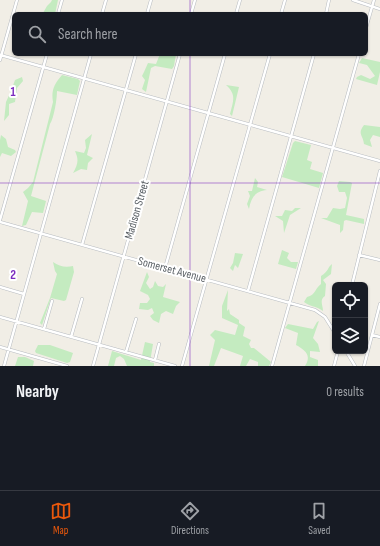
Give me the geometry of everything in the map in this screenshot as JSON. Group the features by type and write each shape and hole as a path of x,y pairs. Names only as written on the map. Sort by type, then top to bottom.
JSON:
{"street":[{"path":"14,12 17,0"},
{"path":"59,12 62,0"},
{"path":"103,12 106,0"},
{"path":"148,12 151,0"},
{"path":"192,12 195,0"},
{"path":"237,12 240,0"},
{"path":"281,12 284,0"},
{"path":"327,12 330,0"},
{"path":"353,0 380,9"},
{"path":"368,21 374,0"},
{"path":"0,60 12,17"},
{"path":"1,55 380,161"},
{"path":"0,220 46,56"},
{"path":"4,366 90,56"},
{"path":"82,245 135,56"},
{"name":"Madison Street","path":"93,366 179,56"},
{"path":"165,268 224,56"},
{"path":"182,366 269,56"},
{"path":"248,291 313,56"},
{"path":"272,366 358,56"},
{"path":"353,282 379,181 380,171"},
{"name":"Somerset Avenue","path":"0,220 82,245 315,310 321,313 332,328"},
{"path":"359,255 380,260"},
{"path":"0,288 24,294"},
{"path":"71,337 82,299"},
{"path":"44,329 52,301"},
{"path":"364,366 380,304"},
{"path":"0,317 175,366"},
{"path":"126,352 136,319"},
{"path":"372,335 380,337"},
{"path":"154,360 159,344"},
{"path":"0,348 67,366"},
{"path":"334,366 337,354"},
{"path":"348,354 354,366"}],"green space":[{"path":"52,0 58,0 55,12 44,12 47,6"},
{"path":"159,56 176,56 172,69 155,66 151,68 146,92 142,89 145,80 142,76 148,63 156,64"},
{"path":"362,58 380,62 380,72 377,85 356,79 361,75 370,79 375,76 367,65 359,63"},
{"path":"62,75 78,79 80,81 77,95 57,91 54,113 31,196 46,201 43,213 32,212 26,225 22,226 28,201 23,192 33,182 53,102 52,94 57,81"},
{"path":"22,77 23,81 17,88 15,102 9,104 9,115 4,121 6,102 15,80"},
{"path":"226,85 239,87 232,116 230,114 233,95"},
{"path":"364,125 380,127 380,137 373,135 370,140 372,147 364,144 361,130"},
{"path":"92,134 87,155 93,158 88,163 87,170 81,169 73,173 77,162 75,151 84,153 86,148 85,140"},
{"path":"1,135 6,139 8,147 16,152 11,156 2,153 0,157"},
{"path":"295,141 311,145 307,160 312,162 310,169 323,173 319,188 282,177 293,143"},
{"path":"255,178 258,182 257,187 267,190 259,192 254,196 249,209 247,204 250,196 248,191 252,191"},
{"path":"339,181 352,183 346,215 364,219 364,224 346,220 344,221 343,230 340,233 340,225 321,218 327,218 333,208 345,208 347,198 345,192 339,192 337,186"},
{"path":"295,208 301,208 290,215 284,233 283,221 275,216 282,216 285,210 292,211"},
{"path":"282,250 289,253 287,258 291,262 298,262 296,269 278,264"},
{"path":"235,253 243,254 238,268 235,265 233,271 230,268 233,263"},
{"path":"53,262 67,267 73,266 74,272 66,300 64,301 51,298 42,325 40,323 50,298 57,274"},
{"path":"332,264 331,274 323,280 326,284 325,296 322,301 323,311 304,302 307,297 312,295 321,284 321,276"},
{"path":"147,272 149,277 146,283 150,289 153,287 155,281 158,286 163,287 166,284 163,297 180,302 176,306 173,314 166,311 161,314 159,323 153,320 150,316 154,313 152,308 148,310 139,309 140,303 147,303 150,299 148,295 140,291"},
{"path":"228,290 227,311 229,309 230,314 239,320 239,323 245,327 243,336 251,340 249,344 251,348 254,348 271,362 269,366 258,366 258,362 250,359 246,366 240,366 243,356 221,348 214,366 209,366 215,340 210,335 215,330 235,335 238,325 222,318 222,306"},
{"path":"319,321 313,338 318,344 320,352 310,351 310,357 318,360 318,366 305,366 308,356 305,351 296,345 298,333 285,328 288,324 313,329"},
{"path":"145,342 153,344 150,362 154,363 154,366 127,366 124,359 120,356 116,358 114,366 108,366 112,351 141,360"},
{"path":"38,345 50,345 73,353 70,362 67,363 36,353 35,351"},
{"path":"18,357 25,357 34,361 33,366 15,366"}]}
